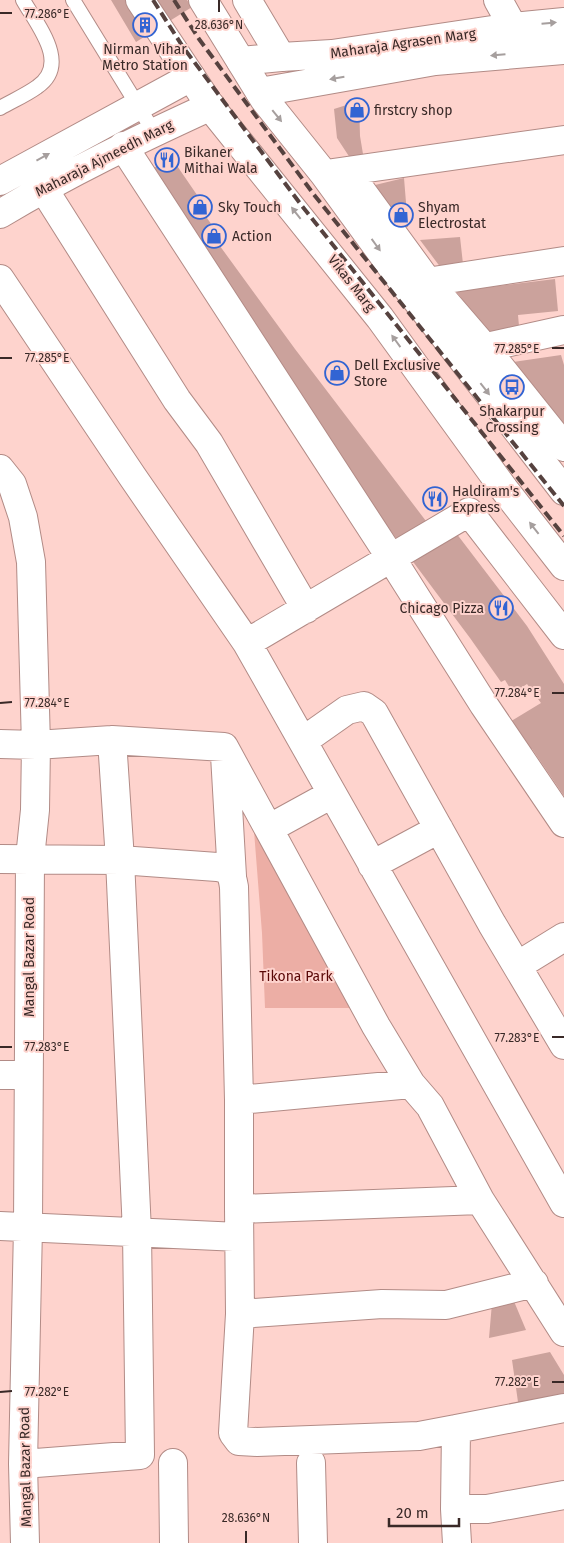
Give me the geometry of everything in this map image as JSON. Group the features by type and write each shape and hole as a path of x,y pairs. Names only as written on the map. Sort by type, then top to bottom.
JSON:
{"street":[{"name":"Vikas Marg","path":"140,0 211,106 380,318 504,489 564,566"},
{"path":"203,0 264,99 336,172 416,283 458,353 564,491"},
{"path":"246,0 280,57"},
{"path":"498,0 513,27"},
{"name":"Maharaja Agrasen Marg","path":"241,61 332,54 513,27 564,22"},
{"name":"Maharaja Agrasen Marg","path":"260,92 435,61 564,50"},
{"name":"Maharaja Ajmeedh Marg","path":"0,181 191,77"},
{"name":"Maharaja Ajmeedh Marg","path":"0,214 43,188 123,146 211,106"},
{"path":"336,172 564,140"},
{"path":"123,146 391,558 484,705 564,823"},
{"path":"43,188 177,400 209,443 306,609"},
{"path":"416,283 564,261"},
{"path":"0,279 247,643 564,1203"},
{"path":"416,283 484,347 564,447"},
{"path":"458,353 564,330"},
{"name":"Mangal Bazar Road","path":"0,469 12,484 23,517 31,562 36,745 35,810 30,858 28,1228 23,1464 25,1543"},
{"path":"247,643 469,512 564,635"},
{"path":"303,741 347,710 364,706 374,713 517,966 564,1045"},
{"path":"23,1464 140,1455 137,1232 120,860 112,740"},
{"path":"0,744 36,745 112,740 224,747"},
{"path":"224,747 270,828 334,950 411,1084 430,1106 480,1200 564,1332"},
{"path":"224,747 234,886 239,1100 238,1209 240,1314 233,1433 240,1441 257,1442 419,1436 564,1408"},
{"path":"270,828 332,794"},
{"path":"372,865 439,829"},
{"path":"0,859 120,860 216,867 225,868 232,876"},
{"path":"517,966 564,937"},
{"path":"0,1075 28,1075"},
{"path":"239,1100 411,1084"},
{"path":"238,1209 480,1200"},
{"path":"0,1226 239,1237"},
{"path":"240,1314 382,1304 446,1305 534,1283"},
{"path":"456,1429 455,1509 457,1543"},
{"path":"173,1463 174,1543"},
{"path":"310,1463 313,1543"},
{"path":"455,1509 487,1509 564,1495"}],"lane":[{"path":"0,108 38,87 49,76 52,62 50,47 23,0"},
{"path":"73,0 154,132"}],"green space":[{"name":"Tikona Park","path":"254,831 351,1008 265,1008 262,933"}],"building":[{"name":"Nirman Vihar Metro Station","path":"111,0 187,0 192,7 136,42"},
{"path":"359,101 360,136 365,166 356,167 337,138 334,109"},
{"path":"171,157 208,211 204,214 222,239 217,242 295,349 429,525 401,545 374,508 151,170"},
{"path":"404,178 408,227 400,228 375,185"},
{"path":"460,237 464,273 447,276 420,240"},
{"path":"555,279 558,311 518,315 520,337 494,342 456,291"},
{"path":"561,355 564,365 564,436 507,363"},
{"path":"453,529 527,626 564,684 564,796 532,749 526,753 508,723 541,703 527,684 513,693 505,680 501,682 411,559"},
{"path":"513,1299 526,1330 489,1338 492,1303"},
{"path":"550,1352 564,1375 564,1409 520,1416 512,1360"}],"railway":[{"path":"153,0 183,47 302,206 564,536"},
{"path":"174,0 199,39 315,196 564,506"}],"place":[{"name":"Nirman Vihar Metro Station","path":"145,25"},
{"name":"firstcry shop","path":"357,110"},
{"name":"Bikaner Mithai Wala","path":"167,160"},
{"name":"Sky Touch","path":"200,207"},
{"name":"Shyam Electrostat","path":"401,215"},
{"name":"Action","path":"214,236"},
{"name":"Dell Exclusive Store","path":"337,373"},
{"name":"Shakarpur Crossing","path":"512,387"},
{"name":"Haldiram's Express","path":"435,499"},
{"name":"Chicago Pizza","path":"501,608"}]}
